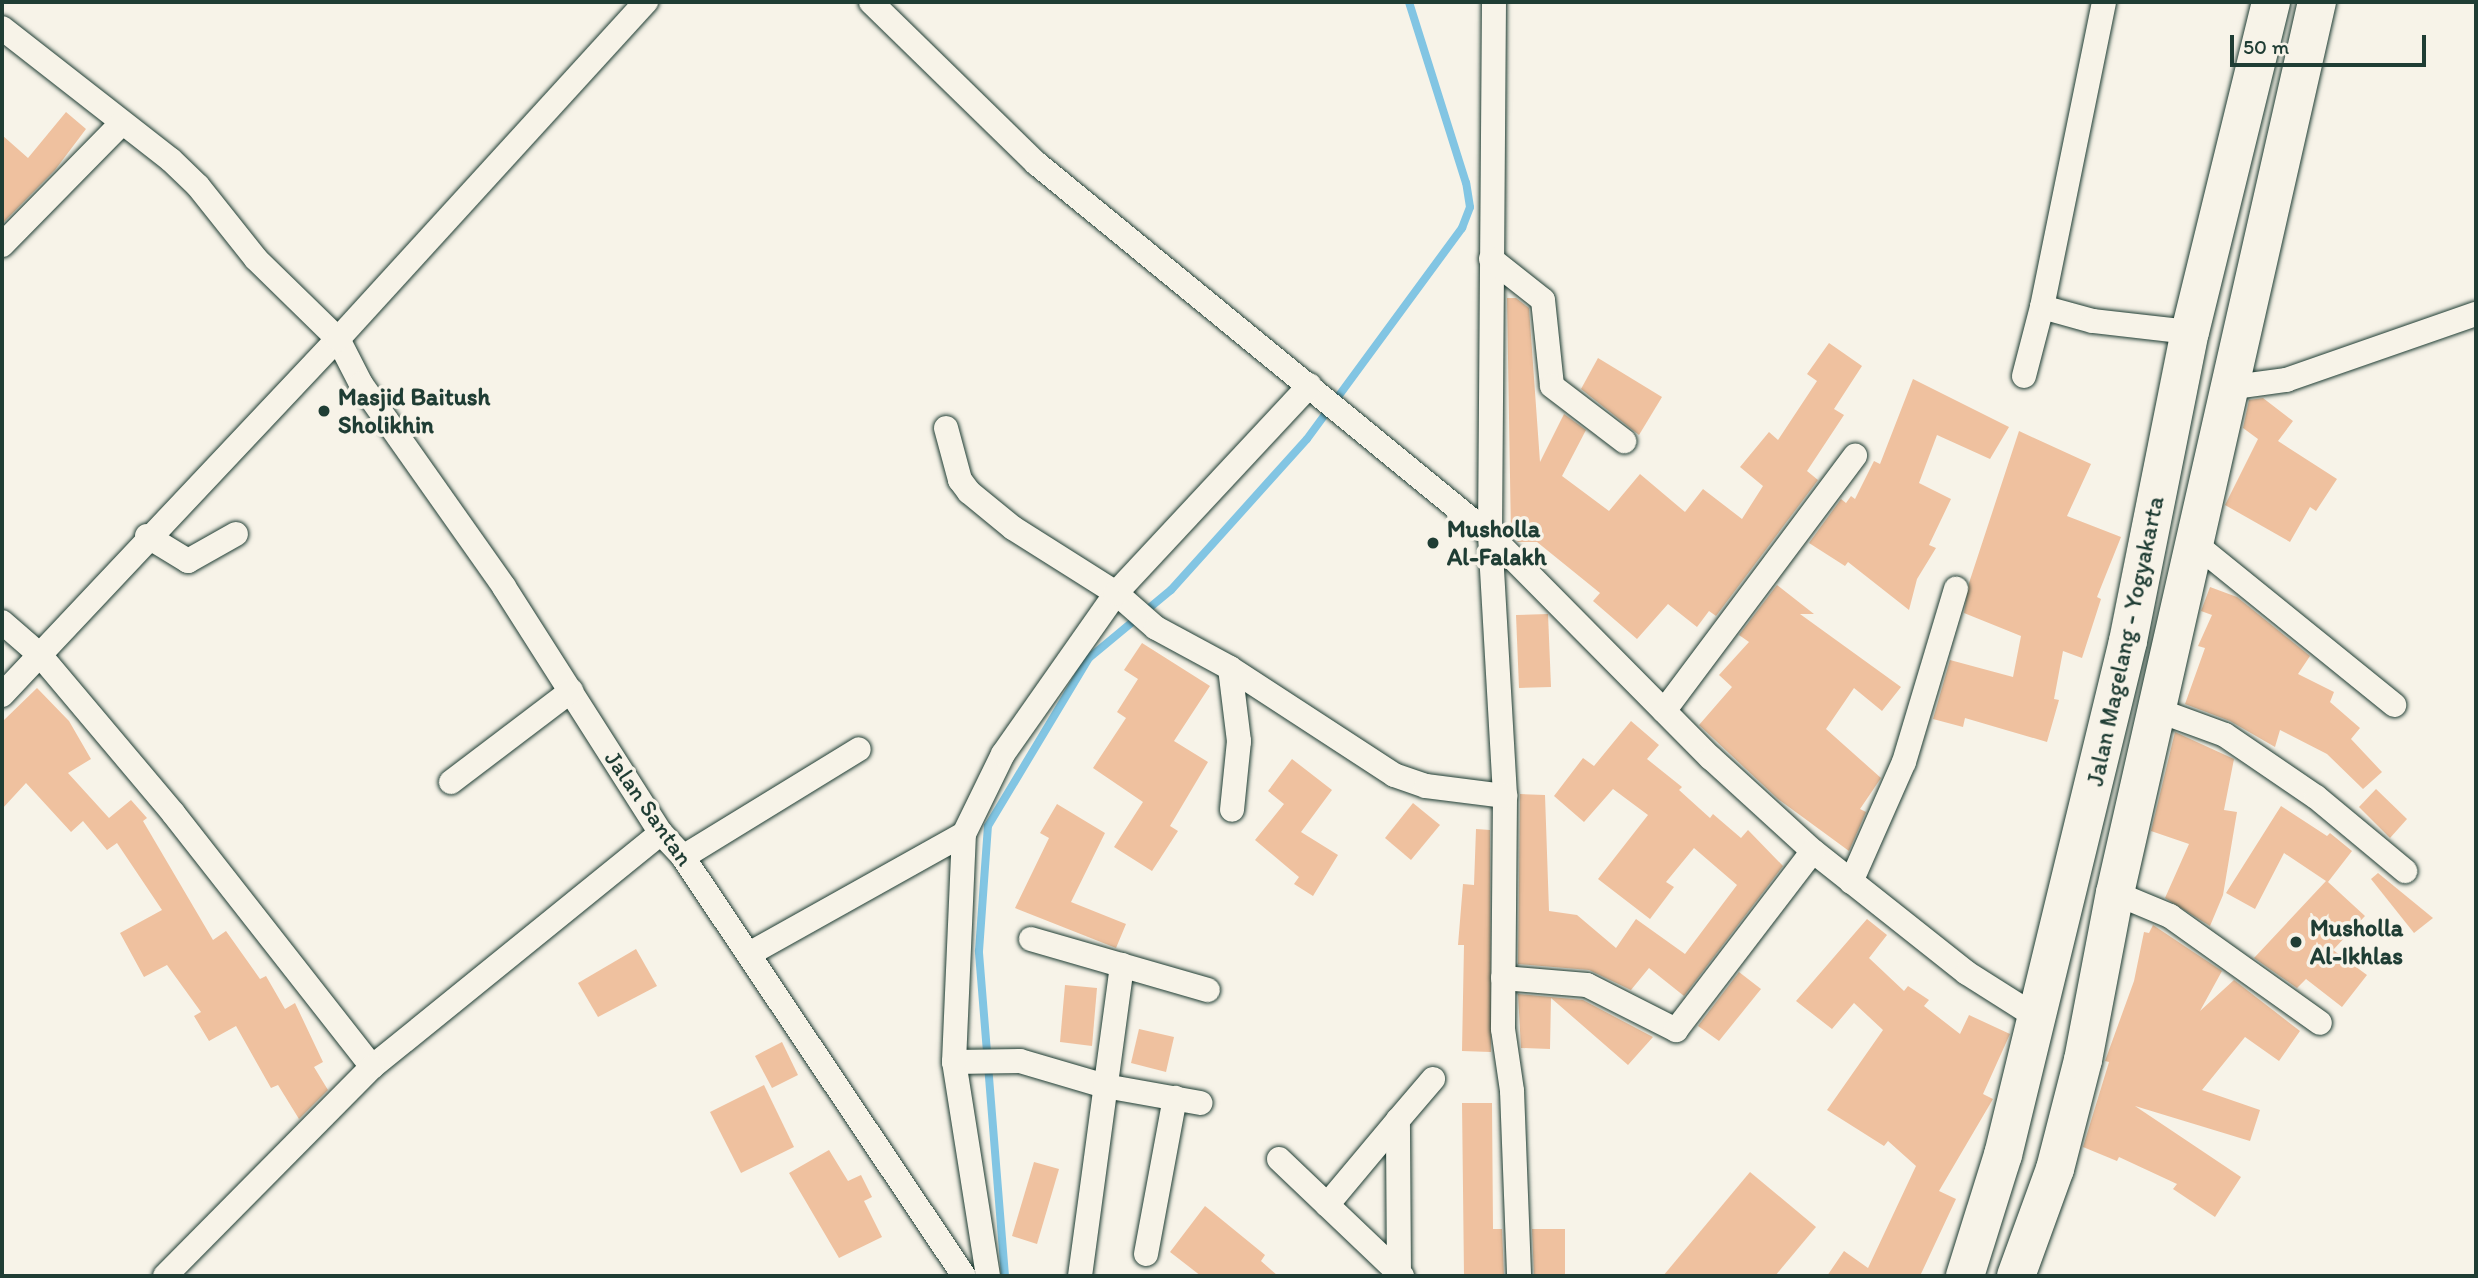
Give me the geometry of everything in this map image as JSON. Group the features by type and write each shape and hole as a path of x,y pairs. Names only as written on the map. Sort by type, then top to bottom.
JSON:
{"highway":[{"name":"Jalan Magelang - Yogyakarta","path":"1965,1276 2003,1154 2038,1018 2128,641 2189,332 2271,2"},
{"name":"Jalan Magelang - Yogyakarta","path":"2015,1276 2055,1170 2080,1072 2115,893 2227,388 2318,2"}],"street":[{"path":"2,695 147,536 338,339 646,2"},
{"path":"871,2 1036,163 1314,388 1490,535 1664,711 1813,851 1967,973 2038,1018"},
{"path":"1494,2 1490,535 1505,796 1503,978 1519,1276"},
{"path":"2024,376 2042,307 2104,2"},
{"name":"Jalan Santan","path":"2,28 198,186 256,259 338,339 361,384 504,587 661,833 683,857 964,1276"},
{"path":"2,245 122,123"},
{"path":"1490,259 1544,300 1552,386 1624,441"},
{"path":"2042,307 2093,321 2189,332"},
{"path":"2227,388 2286,380 2476,314"},
{"path":"988,1276 954,1062 964,834 1003,754 1122,600 1314,388"},
{"path":"946,428 960,480 969,492 1013,528 1122,600 1156,628 1230,667 1394,775 1426,786 1505,796"},
{"path":"1664,711 1801,522 1855,456"},
{"path":"147,536 188,561 236,534"},
{"path":"2193,542 2394,705"},
{"path":"1851,882 1883,818 1904,762 1956,589"},
{"path":"2,622 40,655 173,813 372,1067"},
{"path":"1230,667 1238,741 1232,810"},
{"path":"451,782 570,691"},
{"path":"2157,710 2225,735 2316,797 2405,871"},
{"path":"683,857 859,749"},
{"path":"164,1276 372,1067 661,833"},
{"path":"749,954 964,834"},
{"path":"1503,978 1587,985 1676,1030 1813,851"},
{"path":"2115,893 2170,916 2320,1023"},
{"path":"1031,939 1208,990"},
{"path":"1080,1276 1122,965"},
{"path":"954,1062 981,1058 1020,1060 1105,1086 1200,1103"},
{"path":"1326,1205 1433,1079"},
{"path":"1146,1254 1175,1098"},
{"path":"1398,1120 1400,1276"},
{"path":"1279,1160 1400,1276"}],"building":[{"path":"66,112 86,129 55,170 2,224 2,135 28,158"},
{"path":"1507,298 1516,298 1529,308 1540,462 1564,414 1586,430 1562,476 1609,511 1640,474 1685,512 1703,489 1742,519 1763,486 1740,467 1769,432 1778,440 1817,381 1807,374 1829,343 1862,366 1834,409 1844,415 1807,471 1818,480 1716,616 1709,611 1697,627 1668,604 1637,639 1593,601 1600,593 1537,542 1518,542 1511,535"},
{"path":"1598,358 1662,397 1639,435 1581,389"},
{"path":"1913,379 2009,427 1990,459 1937,435 1919,483 1951,499 1929,545 1936,548 1917,579 1909,610 1848,562 1845,566 1809,543 1841,499 1846,503 1851,496 1855,499 1874,461 1880,464"},
{"path":"2263,398 2293,421 2278,441 2337,479 2316,511 2310,507 2290,542 2225,505 2258,439 2243,428 2249,400"},
{"path":"2019,431 2091,464 2067,516 2121,537 2097,597 2101,599 2082,658 2063,651 2054,699 2059,700 2047,742 1965,718 1963,727 1933,719 1950,660 2013,677 2021,636 1964,613 1969,583"},
{"path":"1777,585 1814,614 1800,614 1901,687 1882,711 1854,688 1826,729 1881,778 1860,809 1866,812 1849,851 1778,799 1699,725 1732,687 1719,675 1749,642 1739,635"},
{"path":"2210,587 2237,597 2310,656 2298,674 2334,692 2330,702 2360,728 2351,739 2382,772 2363,789 2327,754 2280,730 2275,747 2230,721 2185,704 2205,648 2198,646 2212,615 2201,611"},
{"path":"1548,614 1551,687 1519,688 1516,615"},
{"path":"1142,643 1210,686 1174,741 1208,762 1170,826 1178,831 1152,871 1114,847 1143,802 1093,768 1126,718 1117,712 1138,679 1124,670"},
{"path":"37,688 69,721 91,759 68,773 109,818 131,800 147,818 143,821 213,940 226,931 260,979 266,976 285,1009 295,1003 323,1062 314,1067 328,1090 299,1119 278,1085 271,1088 236,1026 209,1041 194,1016 201,1012 167,965 144,977 120,933 162,910 117,843 107,850 83,821 71,832 26,783 2,809 2,722"},
{"path":"1631,721 1659,745 1647,759 1682,787 1679,790 1710,818 1713,814 1741,838 1748,830 1783,866 1684,996 1649,968 1631,990 1589,970 1518,964 1520,794 1545,795 1549,911 1577,915 1616,948 1636,919 1685,954 1737,885 1694,848 1666,882 1674,887 1650,919 1598,879 1648,815 1613,789 1584,822 1554,796 1583,758 1594,766"},
{"path":"2175,732 2234,759 2224,810 2237,812 2223,895 2210,926 2165,898 2189,844 2151,831"},
{"path":"1292,759 1332,790 1301,832 1338,855 1313,896 1294,884 1299,877 1255,840 1284,804 1268,791"},
{"path":"2376,789 2407,819 2390,838 2359,807"},
{"path":"1413,803 1440,825 1411,860 1385,838"},
{"path":"1057,804 1105,833 1071,902 1126,924 1116,948 1015,908 1049,838 1040,833"},
{"path":"2281,806 2327,836 2330,833 2352,851 2328,882 2365,916 2333,950 2367,975 2342,1007 2306,979 2297,988 2254,958 2326,881 2284,853 2255,909 2226,893"},
{"path":"1476,829 1490,830 1491,1052 1462,1051 1464,945 1458,945 1463,884 1474,885"},
{"path":"2378,873 2433,918 2414,933 2371,879"},
{"path":"1867,919 1887,935 1869,958 1904,991 1908,986 1929,1000 1924,1006 1960,1034 1969,1015 2010,1034 1983,1094 1993,1099 1939,1191 1956,1199 1920,1276 1827,1276 1844,1251 1868,1268 1916,1166 1888,1141 1884,1146 1827,1110 1883,1030 1854,1003 1832,1029 1796,1001"},
{"path":"2153,925 2222,971 2200,1011 2234,980 2300,1031 2279,1061 2245,1037 2202,1090 2260,1110 2250,1141 2135,1106 2241,1177 2215,1217 2173,1189 2177,1184 2119,1157 2117,1161 2083,1147 2109,1062 2105,1061 2134,981 2144,932 2149,933"},
{"path":"636,949 657,986 598,1017 578,983"},
{"path":"1739,972 1761,989 1719,1041 1698,1026"},
{"path":"1065,985 1097,988 1092,1046 1060,1042"},
{"path":"1518,994 1583,1000 1653,1037 1628,1065 1551,998 1550,1049 1521,1048"},
{"path":"1139,1029 1174,1037 1166,1072 1131,1063"},
{"path":"782,1042 798,1075 772,1088 755,1056"},
{"path":"764,1085 794,1147 741,1173 710,1112"},
{"path":"1462,1103 1492,1103 1493,1229 1502,1229 1504,1276 1464,1276"},
{"path":"829,1150 848,1181 861,1175 872,1197 864,1201 882,1237 839,1258 789,1173"},
{"path":"1034,1162 1059,1169 1037,1244 1012,1236"},
{"path":"1750,1172 1816,1227 1775,1276 1663,1276"},
{"path":"1205,1206 1265,1255 1261,1261 1278,1276 1201,1276 1170,1252"},
{"path":"1532,1229 1565,1229 1565,1276 1534,1276"}],"waterway":[{"path":"1005,1276 979,951 988,826 1089,658 1171,590 1307,439 1462,228 1470,207 1466,183 1409,2"}],"place":[{"name":"Masjid Baitush Sholikhin","path":"324,411"},
{"name":"Musholla Al-Falakh","path":"1433,543"},
{"name":"Musholla Al-Ikhlas","path":"2296,942"}]}
